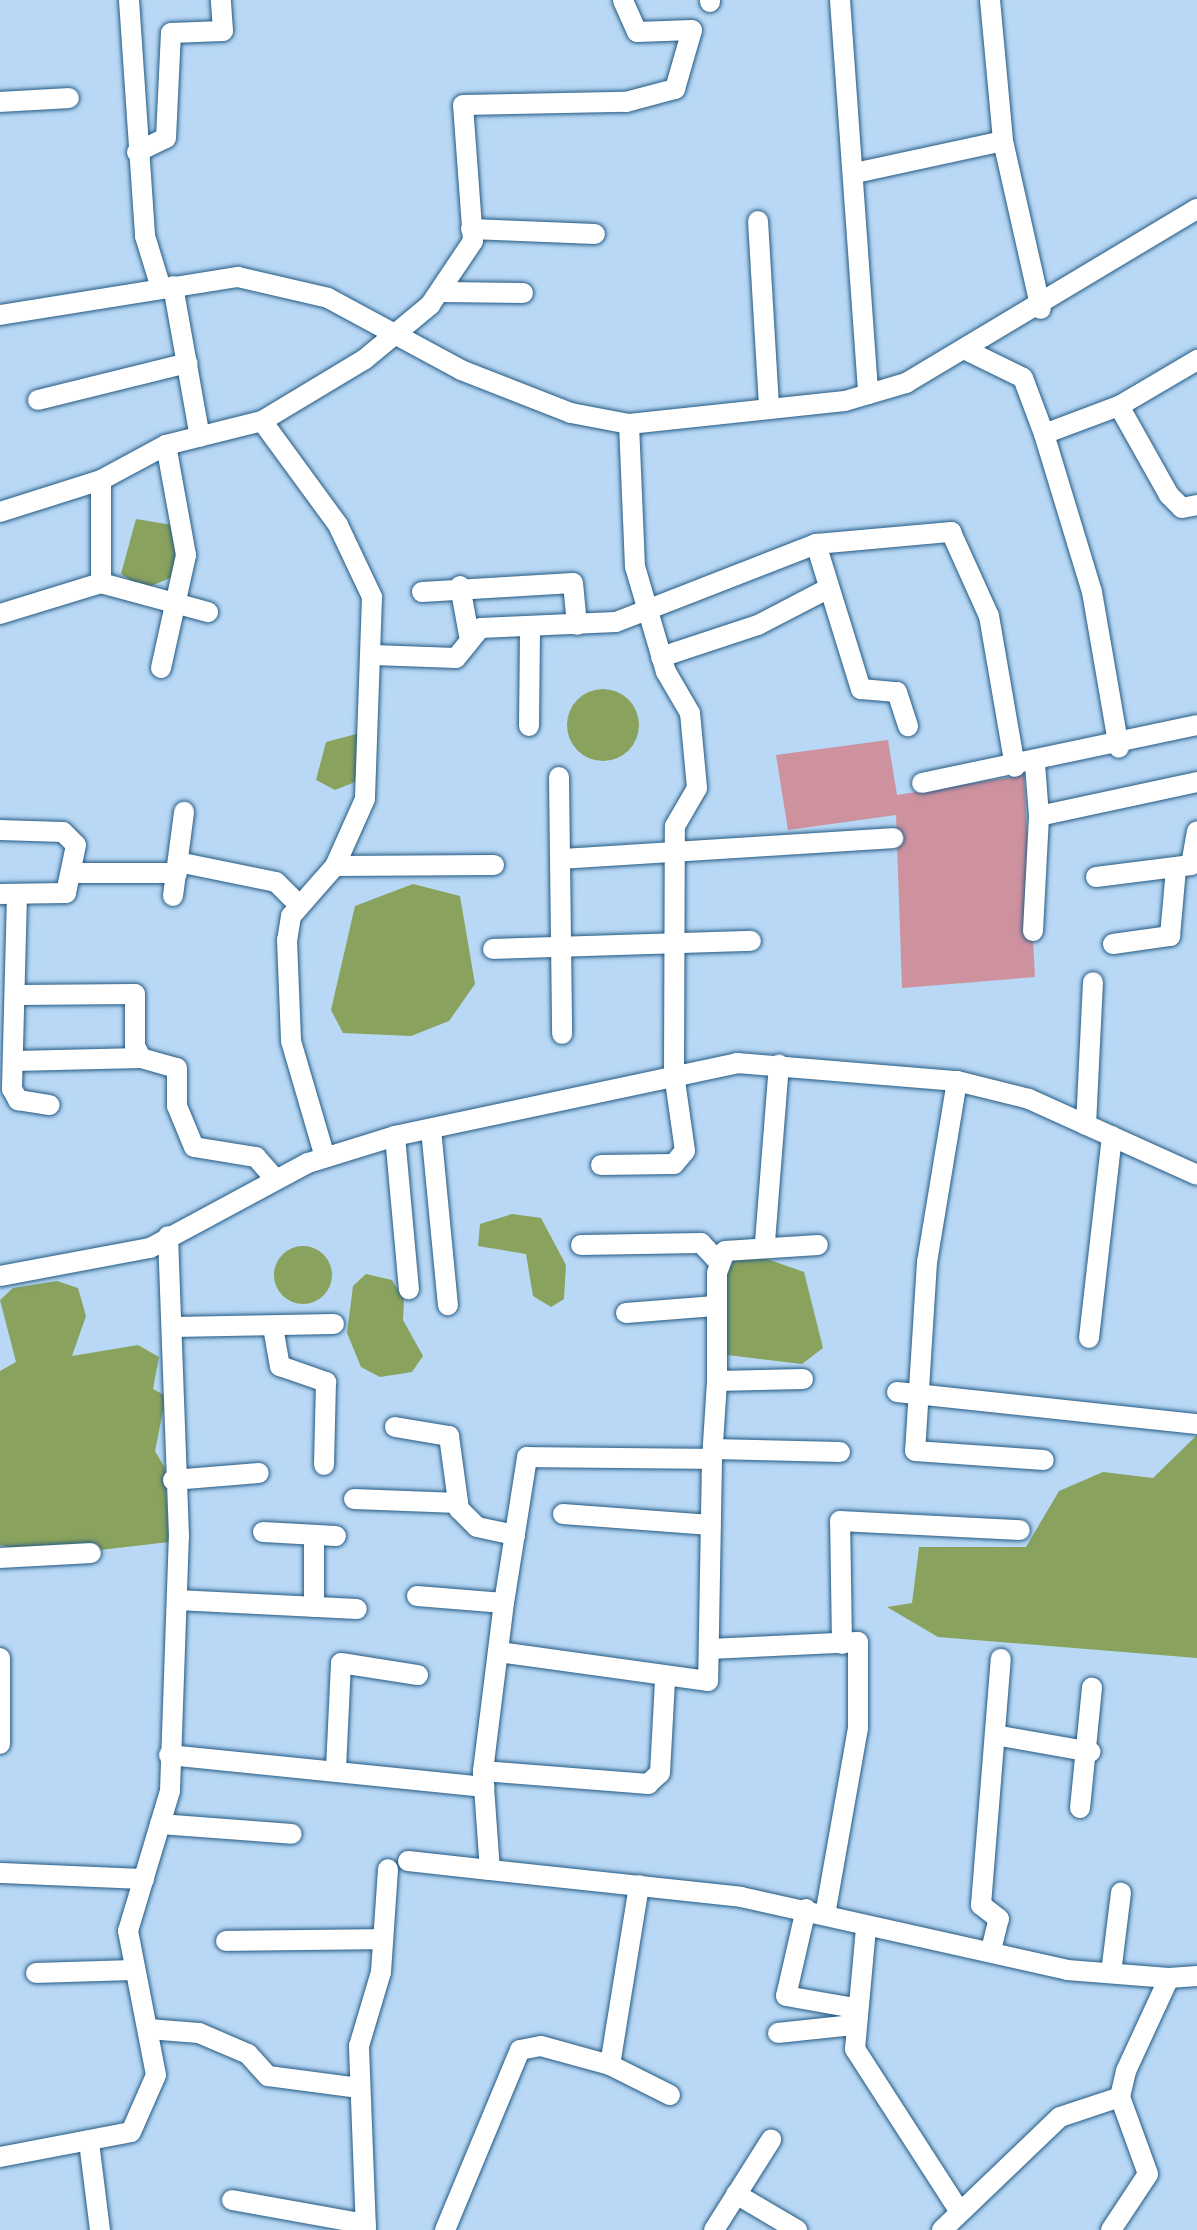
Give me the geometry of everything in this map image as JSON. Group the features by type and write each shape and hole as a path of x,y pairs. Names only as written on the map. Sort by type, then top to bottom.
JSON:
{"street":[{"path":"128,0 137,152 187,363 200,437"},
{"path":"137,152 166,138 171,33 223,32 221,0"},
{"path":"0,512 100,480 166,446 262,420 388,336 442,292 459,273 472,230 464,105 626,102 675,88 692,30 637,32 623,0"},
{"path":"840,0 855,174 854,296 868,394"},
{"path":"990,0 1003,141 1042,309"},
{"path":"0,102 69,98"},
{"path":"855,174 1003,141"},
{"path":"0,315 238,278 328,298 388,336 571,413 629,424 868,394 968,351 1042,309 1197,209"},
{"path":"758,221 769,405"},
{"path":"472,230 595,234"},
{"path":"442,292 522,293"},
{"path":"968,351 1023,378 1092,592 1118,748"},
{"path":"1044,434 1119,406 1197,360"},
{"path":"38,400 187,363"},
{"path":"1119,406 1169,496 1182,508 1197,505"},
{"path":"262,420 366,578 374,655 371,773 335,866 298,904 287,940 292,1041 325,1157"},
{"path":"601,1165 684,1159 674,1074 674,856 676,820 697,788 690,713 661,657 645,612 631,536 629,424"},
{"path":"160,668 186,555 166,446"},
{"path":"100,480 101,583"},
{"path":"469,635 577,625 645,612 816,544 937,530 959,538 989,616 1039,816 1033,931"},
{"path":"816,544 861,689 897,692 908,726"},
{"path":"0,614 101,583 208,612"},
{"path":"422,592 460,586 572,583 577,625"},
{"path":"374,655 456,658 469,635 460,586"},
{"path":"661,657 758,624 829,588"},
{"path":"530,628 530,726"},
{"path":"922,783 1118,748 1197,726"},
{"path":"558,777 564,950 562,1034"},
{"path":"1039,816 1197,782"},
{"path":"173,896 184,812"},
{"path":"0,830 69,834 73,873 66,893 9,894 9,958 19,995 13,1096 50,1105"},
{"path":"1096,877 1176,869 1194,861 1197,832"},
{"path":"561,858 674,856 892,838"},
{"path":"335,866 494,865"},
{"path":"73,873 178,868 276,882 298,904"},
{"path":"1114,944 1170,936 1176,869"},
{"path":"492,950 672,949 752,941"},
{"path":"1086,1125 1093,982"},
{"path":"19,995 135,994 140,1058"},
{"path":"14,1061 140,1058 177,1068 178,1106 194,1147 256,1157 276,1180"},
{"path":"765,1242 779,1065"},
{"path":"0,1276 150,1248 325,1157 395,1136 674,1074 779,1065 957,1081 1086,1125 1197,1175"},
{"path":"957,1081 908,1393 915,1451 1044,1460"},
{"path":"430,1129 448,1305"},
{"path":"395,1136 409,1290"},
{"path":"1089,1338 1112,1136"},
{"path":"0,2157 131,2132 144,2115 156,2076 132,1970 128,1931 160,1824 169,1755 177,1600 168,1236"},
{"path":"498,1652 665,1682 708,1681 718,1261 701,1242 581,1245"},
{"path":"718,1261 765,1242 818,1245"},
{"path":"626,1314 716,1306"},
{"path":"173,1327 334,1324"},
{"path":"273,1327 280,1366 326,1382 324,1465"},
{"path":"717,1381 803,1380"},
{"path":"908,1393 1197,1424"},
{"path":"395,1427 448,1436 458,1503 477,1527 515,1536"},
{"path":"490,1870 484,1779 504,1604 533,1452 840,1452"},
{"path":"173,1480 258,1472"},
{"path":"354,1499 458,1503"},
{"path":"563,1514 711,1524"},
{"path":"842,1644 840,1521 1020,1530"},
{"path":"263,1532 336,1536"},
{"path":"314,1534 314,1608"},
{"path":"0,1558 92,1553"},
{"path":"417,1596 504,1604"},
{"path":"177,1600 358,1609"},
{"path":"710,1649 858,1642 858,1728 815,1912 788,2000 854,2016"},
{"path":"0,1658 0,1744"},
{"path":"991,1950 999,1919 981,1906 1001,1660"},
{"path":"336,1770 341,1663 418,1676"},
{"path":"169,1755 484,1779 648,1784 660,1773 665,1682"},
{"path":"1080,1808 1091,1752 1092,1688"},
{"path":"995,1735 1091,1752"},
{"path":"160,1824 292,1834"},
{"path":"232,2200 366,2227 358,2088 398,1865 638,1885 815,1912 866,1928 1112,1974 1197,1976"},
{"path":"0,1872 144,1879"},
{"path":"610,2065 638,1885"},
{"path":"1112,1974 1120,1892"},
{"path":"866,1928 854,2016 857,2055 960,2212"},
{"path":"226,1941 382,1939"},
{"path":"36,1974 132,1970"},
{"path":"1111,2230 1148,2174 1120,2096 1168,1978"},
{"path":"778,2033 854,2016"},
{"path":"148,2029 199,2033 248,2054 268,2076 358,2088"},
{"path":"445,2230 520,2050 541,2046 610,2065 670,2095"},
{"path":"942,2230 1060,2116 1120,2096"},
{"path":"714,2230 771,2140"},
{"path":"88,2142 100,2230"},
{"path":"736,2194 797,2230"}],"shaded area":[{"path":"136,519 172,525 175,540 177,575 144,589 121,574"},
{"path":"603,689 628,700 639,725 628,750 603,761 578,750 567,725 578,700"},
{"path":"360,733 365,778 335,790 316,780 326,742"},
{"path":"888,740 897,795 1024,775 1035,977 902,988 896,815 788,830 776,755"},
{"path":"413,884 460,896 475,984 449,1021 411,1036 343,1033 331,1010 355,906"},
{"path":"512,1214 541,1218 566,1265 564,1299 551,1307 533,1296 526,1254 478,1246 480,1224"},
{"path":"303,1246 323,1255 332,1275 323,1295 303,1304 283,1295 274,1275 283,1255"},
{"path":"761,1257 804,1272 823,1348 802,1364 727,1355 724,1277 735,1259"},
{"path":"366,1274 392,1280 404,1300 403,1320 423,1356 412,1372 380,1377 361,1367 347,1333 353,1286"},
{"path":"57,1281 78,1288 86,1316 72,1356 138,1345 159,1357 153,1389 166,1396 155,1451 165,1468 169,1542 48,1556 0,1545 0,1371 16,1362 0,1300 13,1288"},
{"path":"1197,1435 1197,1658 938,1637 887,1607 912,1603 919,1547 1026,1547 1059,1491 1103,1472 1153,1478"}]}
